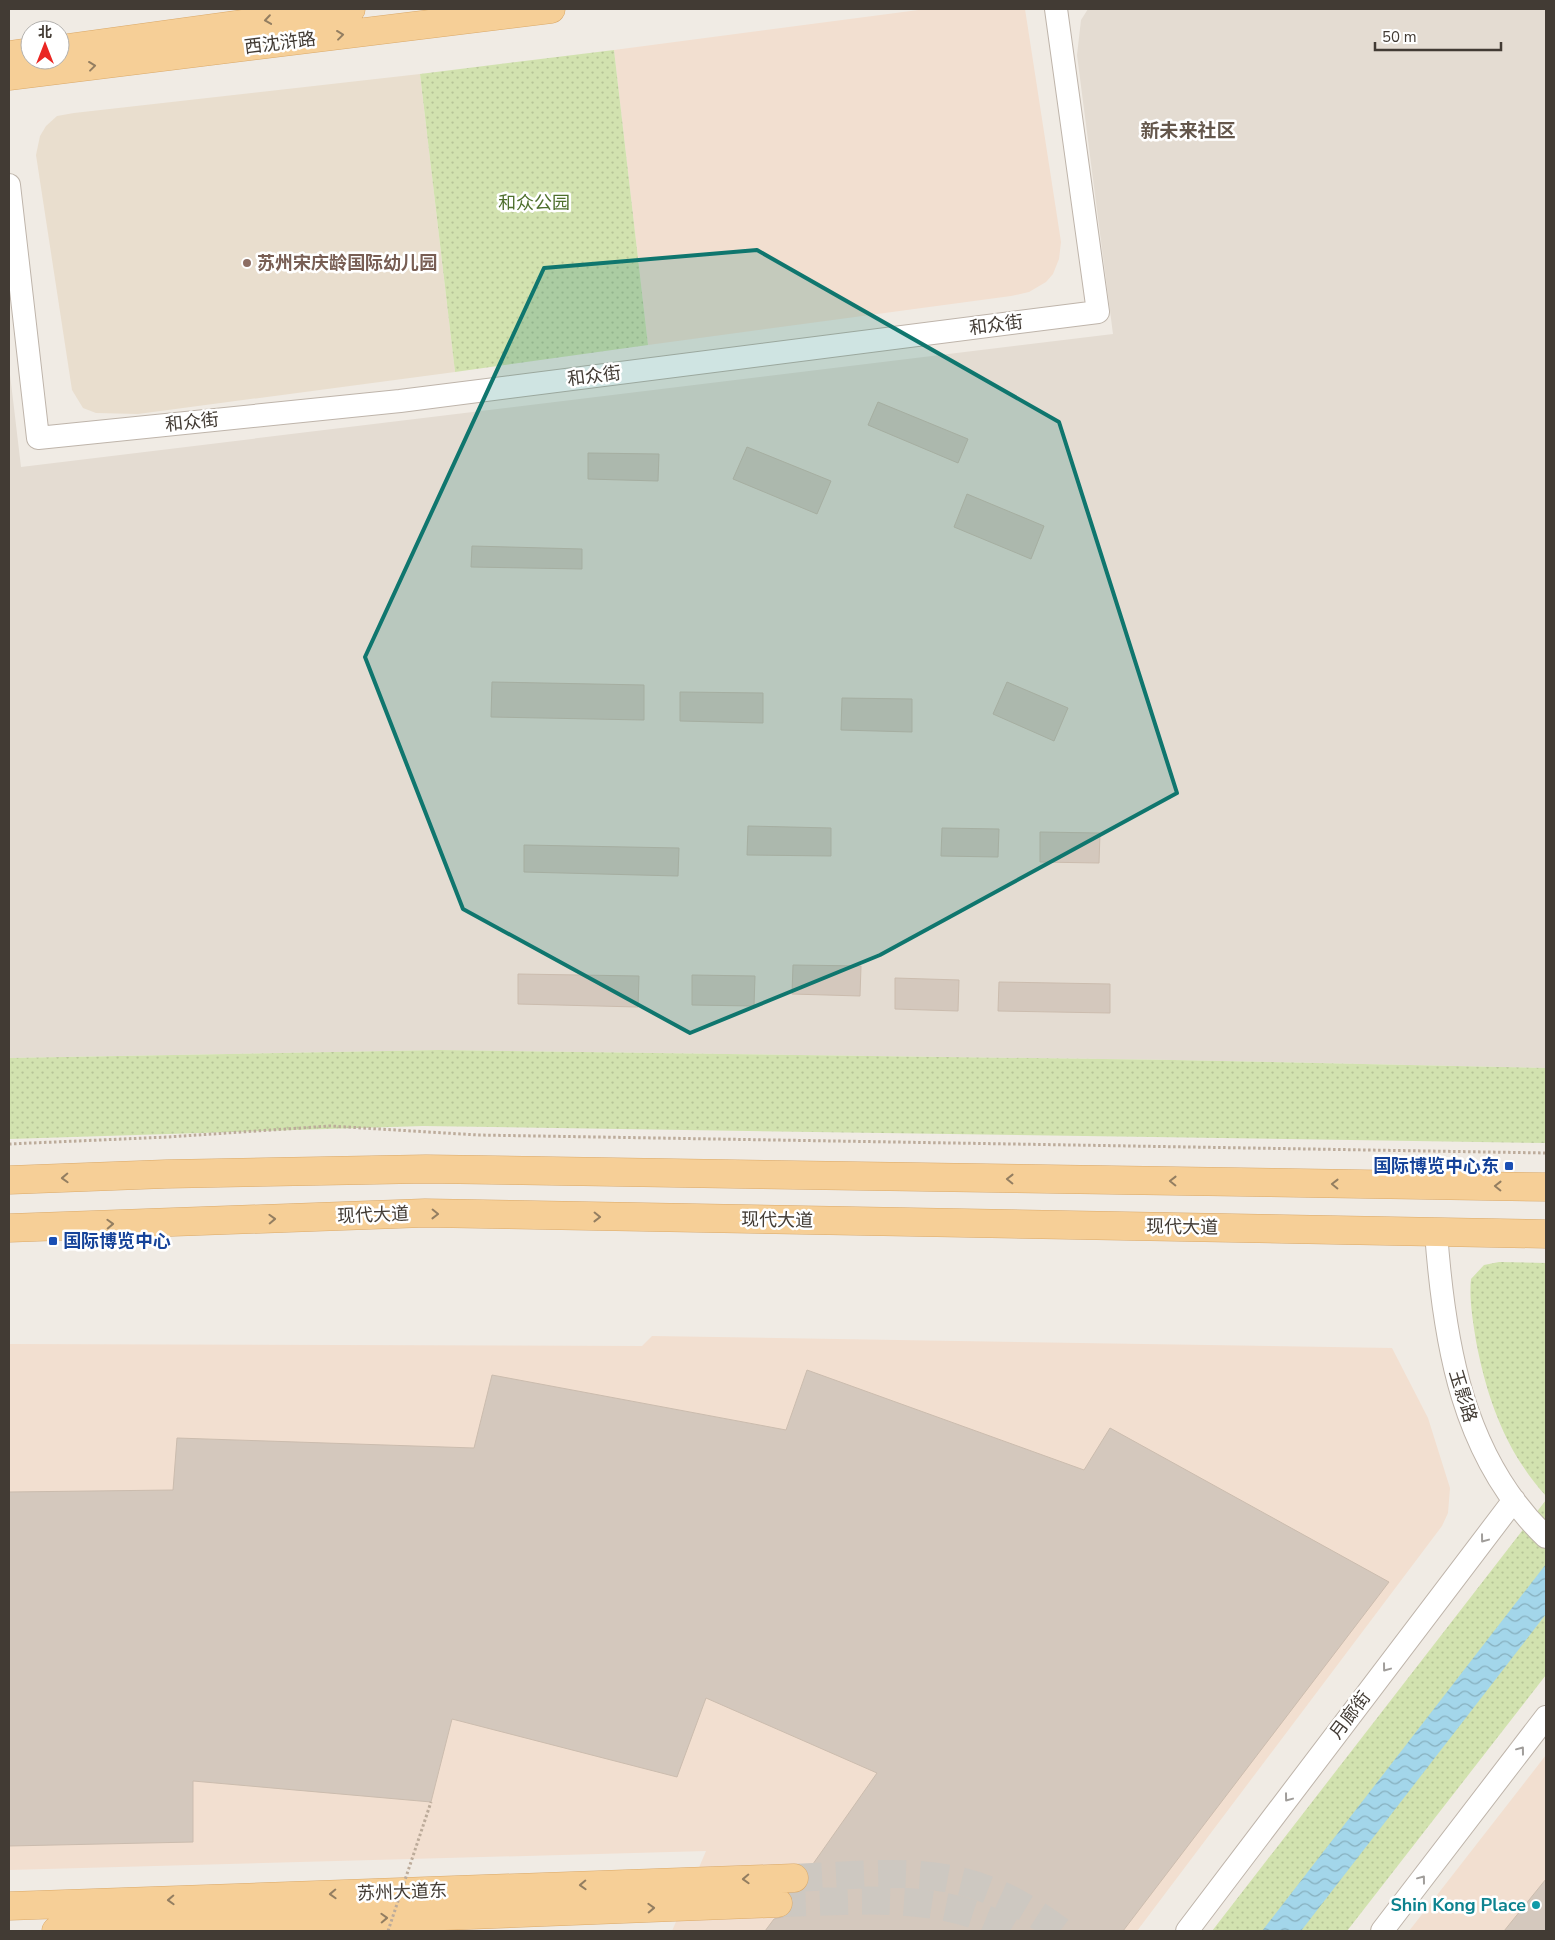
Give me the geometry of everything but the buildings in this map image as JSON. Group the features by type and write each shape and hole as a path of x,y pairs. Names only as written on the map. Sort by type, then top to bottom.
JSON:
{"main road":[{"name":"西沈浒路","path":"70,47 351,9"},
{"name":"西沈浒路","path":"9,76 551,9"},
{"path":"9,1180 166,1174 426,1169 1546,1187"},
{"name":"现代大道","path":"9,1228 425,1213 1546,1234"},
{"name":"苏州大道东","path":"9,1906 794,1878"},
{"name":"苏州大道东","path":"56,1931 778,1903"}],"street":[{"name":"和众街","path":"9,185 38,438 400,401 1098,312 1056,9"},
{"name":"玉影路","path":"1436,1232 1444,1310 1459,1388 1488,1461 1514,1500 1543,1534"},
{"name":"月廊街","path":"1187,1931 1514,1500"},
{"path":"1382,1931 1546,1717"}],"path":[{"path":"9,1144 168,1137 330,1126 478,1135 1546,1153"},
{"path":"388,1931 431,1802"}],"highlighted area":[{"path":"757,250 1059,422 1177,793 880,955 690,1033 463,909 365,657 544,268"}],"shaded area":[{"path":"926,9 1025,9 1061,242 1059,259 1053,274 1046,282 1029,292 1011,296 648,345 614,50"},
{"path":"1088,9 1546,9 1546,1068 1173,1060 439,1050 9,1058 9,366 21,467 1113,334 1077,55 1081,20"},
{"name":"苏州宋庆龄国际幼儿园","path":"420,74 455,372 138,414 96,413 83,408 72,390 36,155 40,136 46,126 57,116 74,113"},
{"path":"652,1336 1392,1348 1428,1418 1450,1488 1448,1513 1442,1526 1137,1931 672,1931 706,1851 9,1870 9,1344 642,1346"},
{"path":"1546,1755 1546,1931 1409,1931"}],"green space":[{"name":"和众公园","path":"614,50 648,345 455,372 420,74"},
{"path":"439,1050 1173,1060 1546,1068 1546,1143 423,1126 9,1139 9,1058"},
{"path":"1499,1262 1546,1263 1546,1496 1520,1461 1500,1424 1486,1384 1476,1341 1471,1303 1471,1279 1484,1265"},
{"path":"1546,1500 1546,1675 1347,1931 1212,1931"}],"water":[{"path":"1546,1564 1546,1614 1301,1931 1262,1931"}],"tunnel":[{"path":"794,1878 902,1874 933,1876 964,1882 995,1892 1027,1908 1060,1931"},
{"path":"778,1903 897,1901 926,1904 955,1909 983,1918 1010,1931"}],"place":[{"name":"苏州宋庆龄国际幼儿园","path":"247,263"},
{"name":"国际博览中心东","path":"1509,1166"},
{"name":"国际博览中心","path":"53,1241"},
{"name":"Shin Kong Place","path":"1536,1905"}],"district":[{"name":"新未来社区","path":"1188,130"}]}
